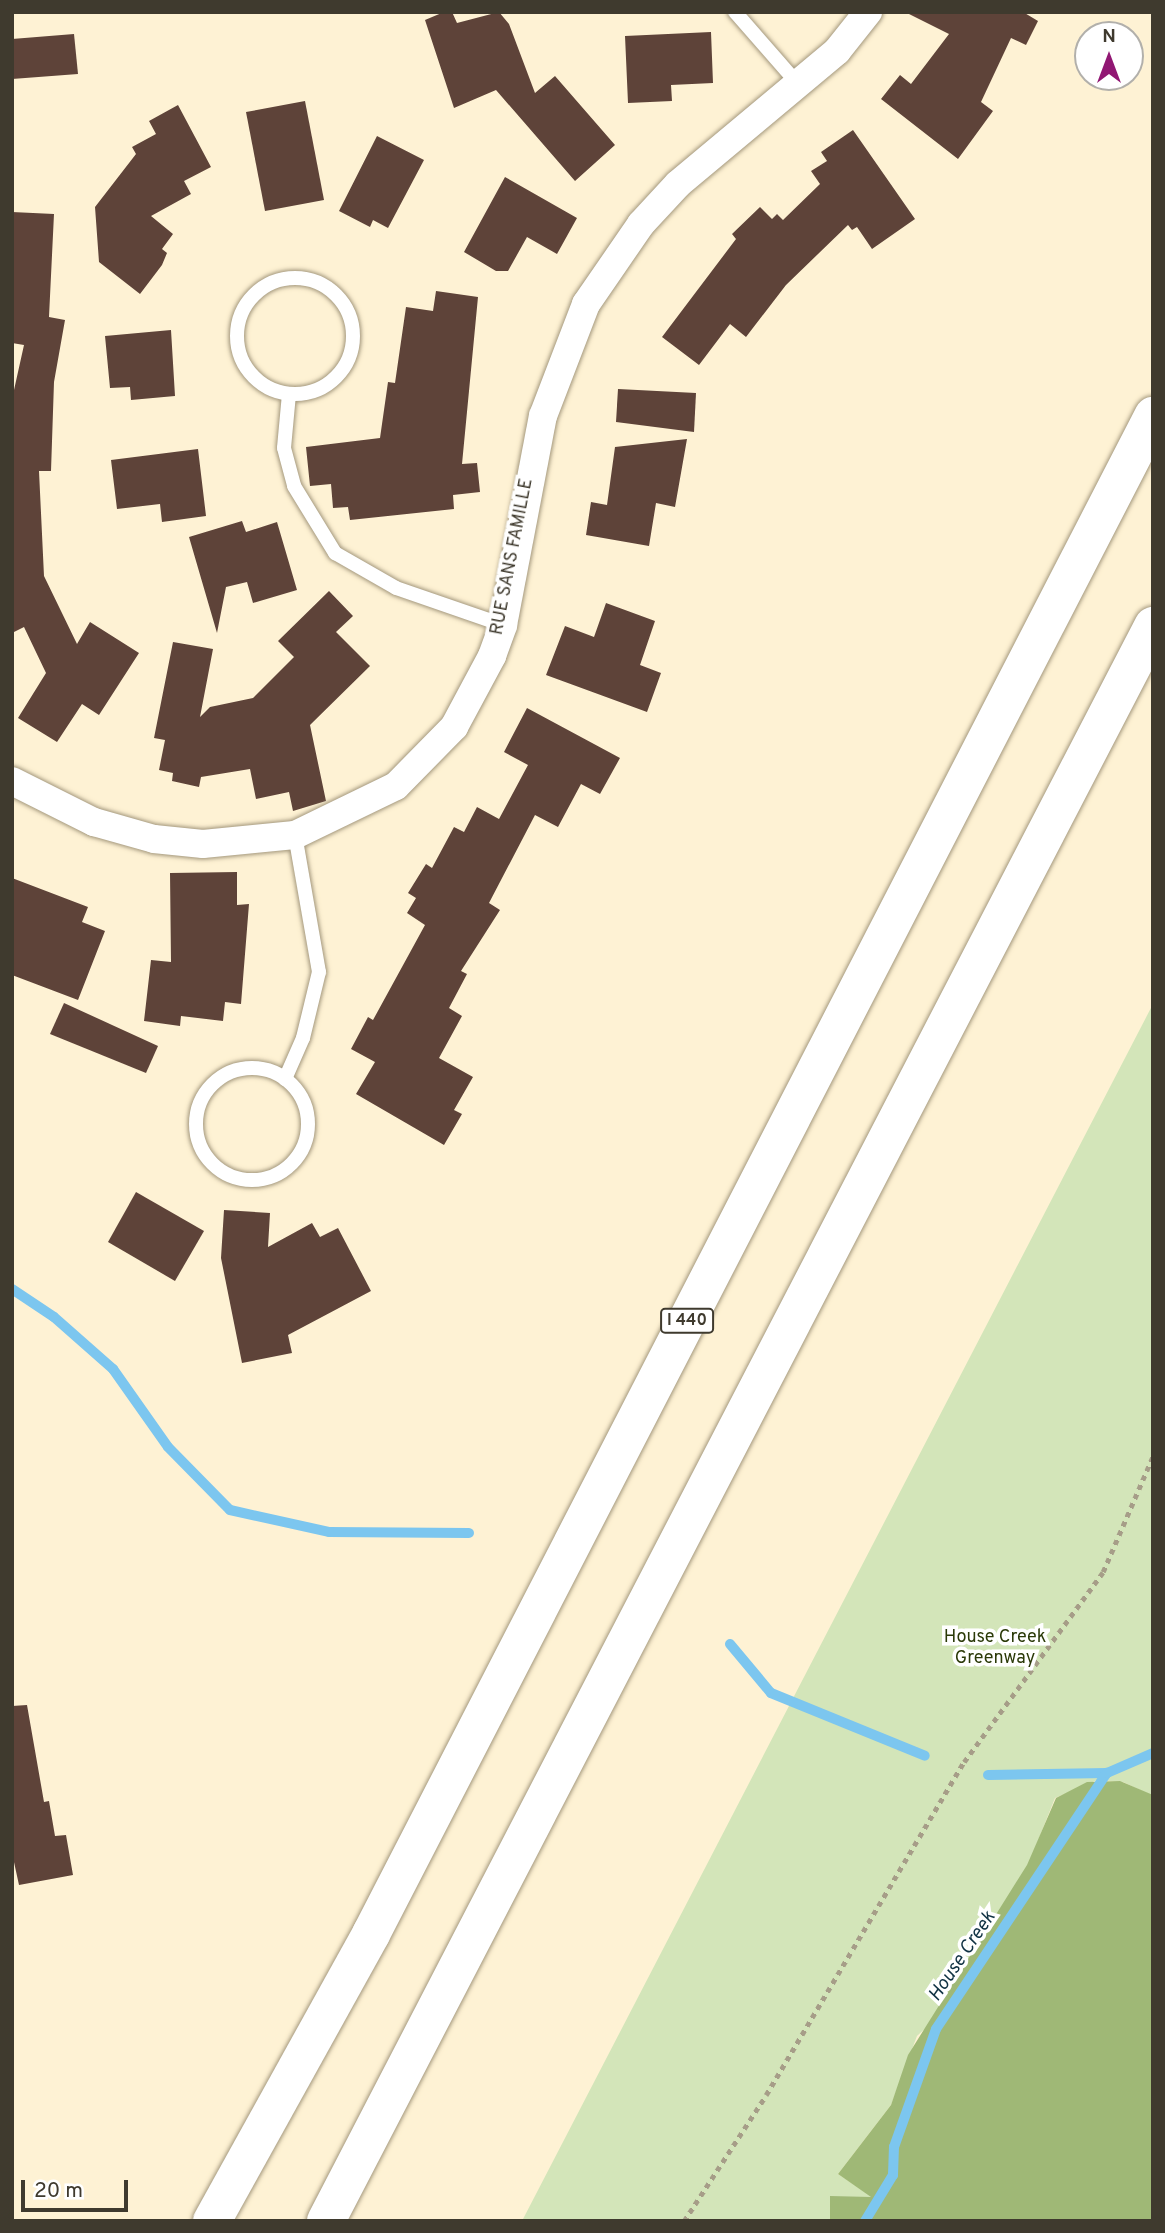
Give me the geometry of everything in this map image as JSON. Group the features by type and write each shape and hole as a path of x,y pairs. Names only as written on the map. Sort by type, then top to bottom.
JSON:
{"highway":[{"name":"I 440","path":"212,2221 377,1921 1153,416"},
{"path":"327,2221 1153,626"}],"street":[{"name":"RUE SANS FAMILLE","path":"12,781 94,822 154,839 203,844 295,835 361,808 425,758 476,693 503,625 543,416 586,304 641,224 678,184 837,51 868,12"}],"lane":[{"path":"735,12 798,84"},
{"path":"285,279 304,279 322,285 348,313 352,350 331,382 289,394 259,382 246,369 237,332 252,297 285,279"},
{"path":"289,394 284,448 294,486 335,553 396,588 503,625"},
{"path":"285,1079 303,1038 319,972 295,835"},
{"path":"251,1069 285,1079 306,1109 304,1146 279,1174 261,1180 224,1173 210,1161 196,1129 205,1094 233,1072 251,1069"}],"path":[{"path":"684,2221 766,2095 964,1762 1103,1572 1153,1456"}],"green space":[{"name":"House Creek Greenway","path":"1153,1004 1153,1796 1123,1782 1097,1780 1055,1798 1017,1893 944,2011 917,2036 891,2105 838,2174 874,2198 877,2221 522,2221"},
{"path":"1120,1781 1153,1795 1153,2221 830,2221 830,2196 871,2197 838,2174 891,2105 908,2055 1027,1865 1056,1798 1087,1782"}],"building":[{"path":"444,12 452,12 457,23 499,12 509,24 535,93 555,76 615,145 575,181 496,90 454,108 425,20"},
{"path":"905,12 1023,12 1038,21 1026,45 1011,38 981,102 993,111 958,159 881,99 900,75 911,84 949,34"},
{"path":"711,32 713,83 671,85 672,101 628,103 625,36"},
{"path":"74,34 78,74 12,79 12,39"},
{"path":"305,101 324,200 265,211 246,112"},
{"path":"178,105 211,167 184,181 191,194 151,216 173,234 162,249 167,253 162,265 140,294 99,262 95,207 136,154 132,147 156,134 149,121"},
{"path":"853,130 915,219 872,249 857,227 852,230 848,225 786,285 746,337 730,324 699,365 662,337 736,239 732,234 760,207 772,219 777,214 783,220 820,184 811,171 827,161 821,152"},
{"path":"377,136 424,160 388,228 373,220 370,227 339,211"},
{"path":"505,177 577,218 557,254 527,237 508,271 496,271 464,252"},
{"path":"12,212 54,214 49,317 65,320 54,382 51,471 39,471 44,576 77,644 90,622 139,653 99,715 82,704 57,742 18,718 46,673 24,627 12,633 12,399 24,345 12,343"},
{"path":"436,291 478,297 462,464 477,463 480,492 453,495 454,509 350,520 348,507 333,508 331,484 310,486 306,447 380,438 388,382 395,383 406,307 433,311"},
{"path":"171,330 175,396 131,400 130,387 110,388 105,336"},
{"path":"618,389 696,393 694,432 616,422"},
{"path":"687,439 675,507 656,503 649,546 586,535 591,502 607,505 615,447"},
{"path":"198,449 206,516 162,522 160,504 117,509 111,460"},
{"path":"242,521 246,532 277,522 297,590 253,603 247,582 226,587 217,633 189,537"},
{"path":"329,591 353,616 336,632 370,666 310,725 326,801 293,811 289,792 256,799 250,769 201,777 199,787 172,781 173,773 159,770 165,740 154,738 173,642 213,649 200,717 210,707 253,698 294,657 278,641"},
{"path":"606,603 655,621 640,665 661,673 647,712 546,675 565,626 594,637"},
{"path":"527,708 620,758 600,794 581,784 558,827 535,815 489,903 500,910 461,971 467,974 449,1008 462,1016 439,1058 473,1077 454,1110 462,1114 444,1145 356,1094 375,1062 351,1049 368,1017 373,1020 425,925 407,913 416,898 408,893 426,864 432,868 454,827 464,832 477,807 499,819 528,765 504,752"},
{"path":"237,872 237,905 249,904 241,1004 225,1002 223,1021 181,1016 180,1026 144,1021 151,960 171,962 170,873"},
{"path":"12,878 88,907 82,922 105,931 78,1000 12,975"},
{"path":"64,1003 158,1046 146,1073 50,1034"},
{"path":"136,1192 204,1231 175,1281 108,1242"},
{"path":"224,1210 270,1213 268,1247 312,1223 320,1237 338,1228 371,1291 288,1335 292,1353 242,1363 221,1258"},
{"path":"27,1705 44,1802 49,1801 55,1836 66,1835 73,1875 19,1885 12,1853 12,1706"}],"waterway":[{"path":"12,1289 54,1317 113,1369 168,1447 230,1510 329,1532 469,1533"},
{"path":"730,1644 771,1693 925,1756"},
{"name":"House Creek","path":"865,2221 893,2175 894,2147 936,2029 1107,1773 1153,1753"},
{"path":"988,1775 1107,1773"}]}
